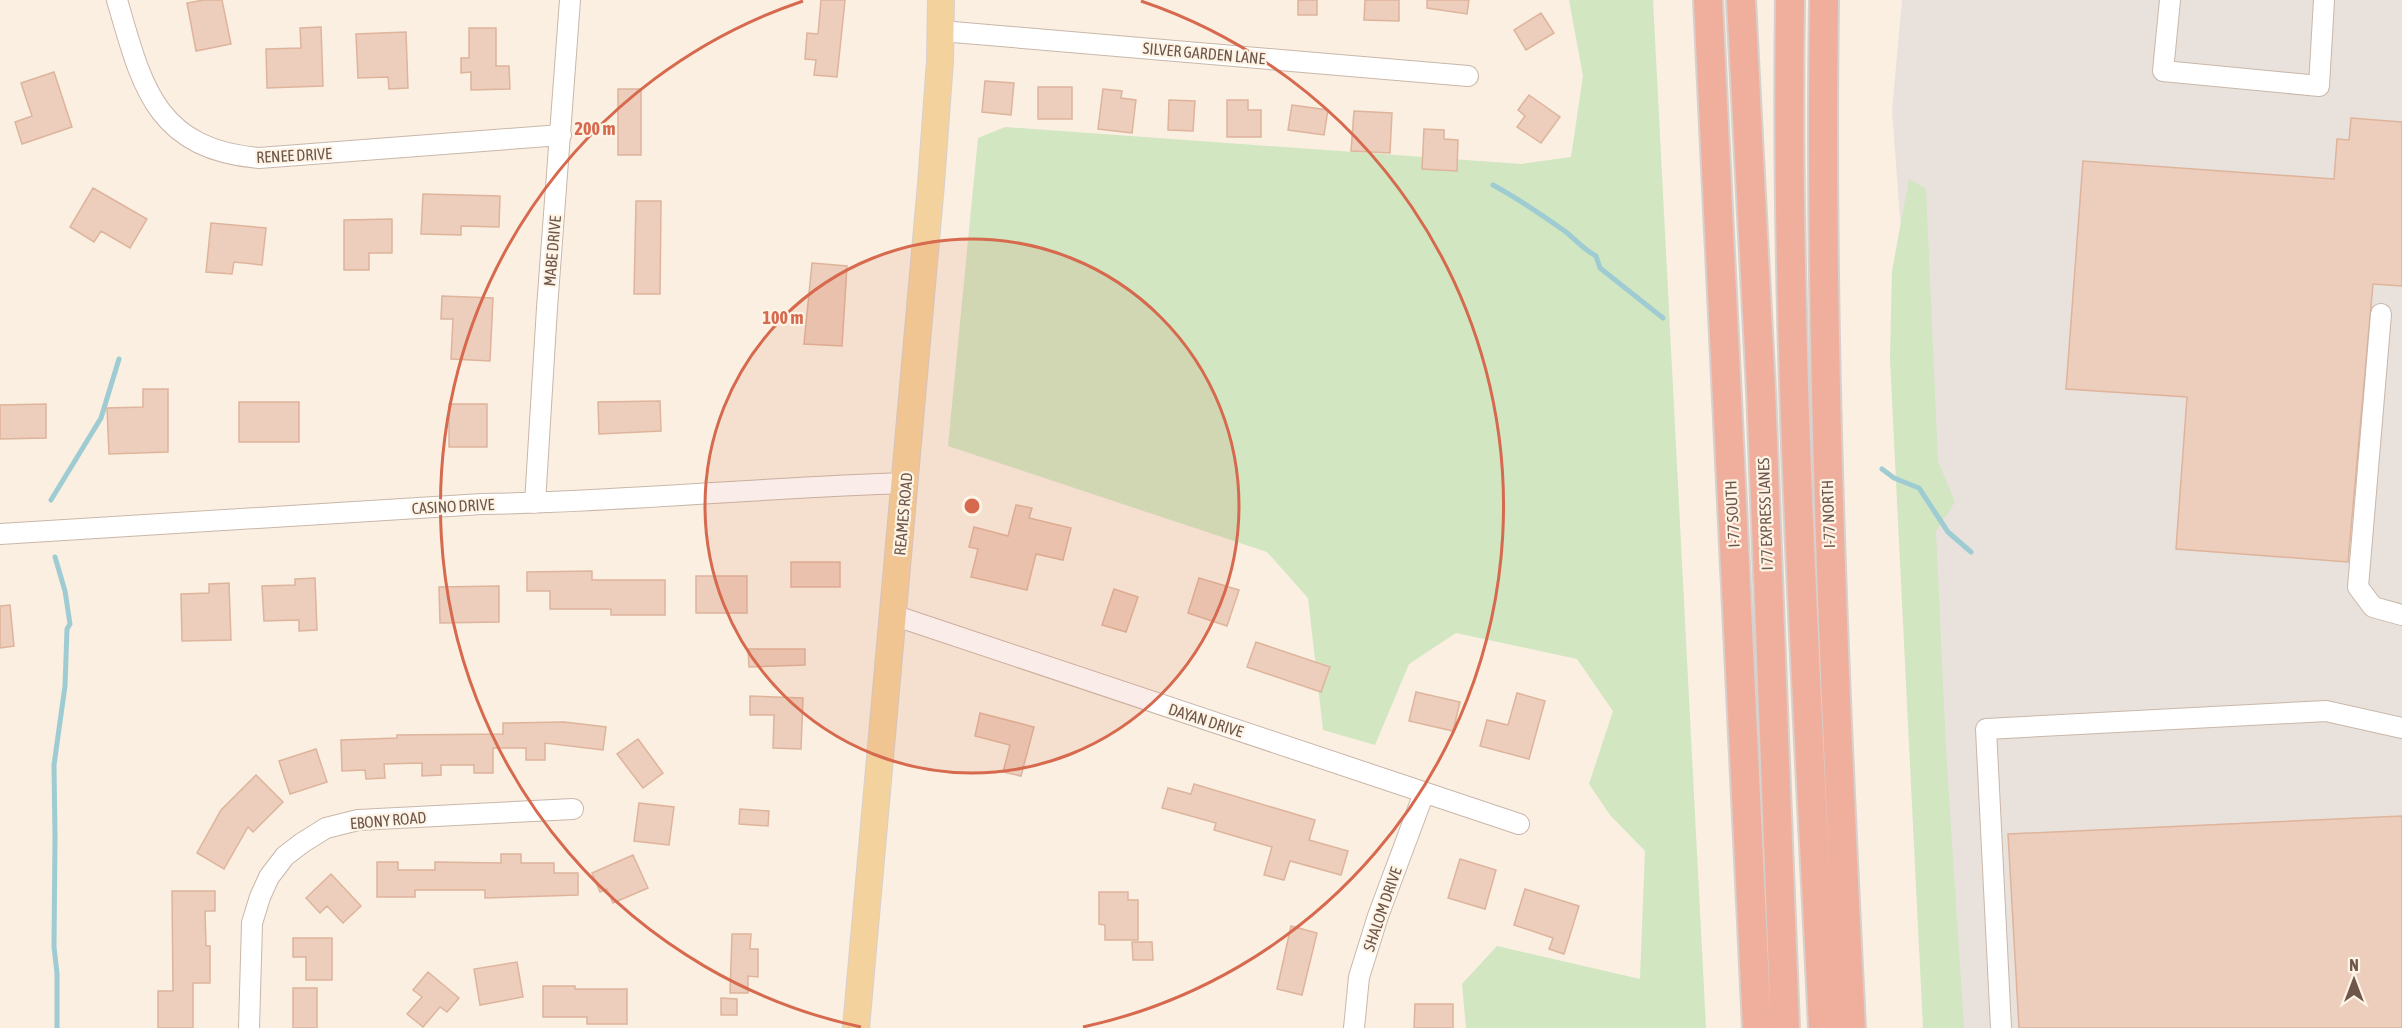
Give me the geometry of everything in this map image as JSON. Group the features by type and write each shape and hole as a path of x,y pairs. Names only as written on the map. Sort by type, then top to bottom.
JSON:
{"highway":[{"name":"I-77 SOUTH","path":"1708,0 1757,1028"},
{"name":"I 77 EXPRESS LANES","path":"1742,0 1760,379 1785,1028"},
{"name":"I 77 EXPRESS LANES","path":"1790,0 1788,128 1794,382 1823,1028"},
{"name":"I-77 NORTH","path":"1824,0 1825,381 1834,682 1851,1028"}],"main road":[{"name":"REAMES ROAD","path":"856,1028 931,184 941,0"}],"street":[{"name":"RENEE DRIVE","path":"117,0 136,66 144,86 158,109 184,133 216,150 237,156 259,158 561,135"},
{"name":"MABE DRIVE","path":"535,503 570,0"},
{"path":"2170,0 2163,71 2319,86 2324,0"},
{"name":"SILVER GARDEN LANE","path":"941,31 1468,76"},
{"path":"2381,314 2358,587 2373,607 2402,615"},
{"name":"CASINO DRIVE","path":"0,534 482,504 906,483"},
{"name":"DAYAN DRIVE","path":"893,615 1519,824"},
{"path":"2001,1028 1986,729 2326,711 2402,728"},
{"name":"SHALOM DRIVE","path":"1354,1028 1359,978 1378,916 1424,793"},
{"name":"EBONY ROAD","path":"249,1028 252,923 269,877 285,856 302,843 326,828 358,820 573,809"}],"shaded area":[{"path":"1902,0 2402,0 2402,1028 1953,1028 1922,508 1892,111"}],"green space":[{"path":"1569,0 1653,0 1706,1028 1466,1028 1462,984 1497,946 1640,979 1645,851 1610,815 1589,784 1613,711 1577,659 1456,633 1409,664 1375,745 1323,730 1308,598 1267,552 948,446 978,138 1005,127 1521,164 1571,157 1583,76"},
{"path":"1909,179 1926,189 1938,461 1955,502 1936,531 1946,749 1964,1028 1923,1028 1890,359 1892,271"}],"building":[{"path":"222,0 231,44 196,51 187,3"},
{"path":"821,0 845,0 837,77 814,75 816,60 805,59 807,33 818,34"},
{"path":"1298,0 1317,0 1317,15 1298,15"},
{"path":"1365,0 1399,0 1399,21 1364,20"},
{"path":"1427,0 1469,0 1467,14 1427,8"},
{"path":"1541,13 1554,33 1526,50 1514,30"},
{"path":"321,27 323,86 267,88 266,49 301,48 300,28"},
{"path":"469,28 496,28 496,66 509,66 510,89 471,90 471,72 461,73 461,58 469,58"},
{"path":"406,32 408,88 389,89 388,77 358,78 356,34"},
{"path":"54,72 72,127 22,144 15,122 32,116 21,83"},
{"path":"985,81 1014,83 1011,115 982,112"},
{"path":"1038,87 1072,87 1072,119 1038,119"},
{"path":"618,89 641,89 641,155 618,155"},
{"path":"1103,89 1122,91 1121,98 1136,100 1132,133 1098,129"},
{"path":"1529,95 1560,117 1541,143 1517,127 1525,116 1518,110"},
{"path":"1169,100 1195,101 1193,131 1168,130"},
{"path":"1227,100 1248,100 1248,110 1261,110 1261,137 1227,137"},
{"path":"1292,105 1328,110 1324,135 1288,130"},
{"path":"1354,111 1392,113 1390,153 1351,151"},
{"path":"2351,118 2402,122 2402,286 2373,284 2348,562 2176,549 2187,397 2066,389 2083,161 2334,179 2337,139 2349,140"},
{"path":"1424,129 1444,130 1444,139 1458,140 1457,171 1422,169"},
{"path":"93,188 147,219 130,248 101,231 94,242 70,227"},
{"path":"423,194 500,196 499,227 461,226 461,235 421,234"},
{"path":"636,201 661,201 660,294 634,294"},
{"path":"392,219 392,253 369,253 369,270 344,270 344,220"},
{"path":"211,223 266,228 262,265 234,262 232,274 206,272"},
{"path":"812,263 847,266 842,346 804,344"},
{"path":"442,296 493,298 490,361 451,359 453,319 441,319"},
{"path":"143,389 168,389 168,452 109,454 107,408 143,407"},
{"path":"660,401 661,431 599,434 598,402"},
{"path":"239,402 299,402 299,442 239,442"},
{"path":"46,404 46,438 0,439 0,405"},
{"path":"449,404 487,404 487,447 449,447"},
{"path":"1016,505 1032,508 1029,518 1071,528 1063,560 1036,554 1027,590 971,577 978,549 969,547 974,527 1008,536"},
{"path":"791,562 840,562 840,587 791,587"},
{"path":"592,571 592,580 665,580 665,615 611,615 611,609 550,609 550,591 527,591 527,572"},
{"path":"696,576 747,576 747,613 696,613"},
{"path":"315,578 317,630 299,631 299,620 264,621 262,586 295,585 295,579"},
{"path":"1199,578 1239,590 1227,626 1188,613"},
{"path":"229,583 231,640 182,641 181,594 209,593 209,584"},
{"path":"499,586 499,622 440,623 439,587"},
{"path":"1114,589 1138,597 1126,632 1102,625"},
{"path":"10,605 14,646 0,648 0,606"},
{"path":"1256,642 1330,667 1321,692 1247,667"},
{"path":"748,649 805,649 805,665 749,667"},
{"path":"1416,692 1460,702 1453,731 1409,721"},
{"path":"1517,693 1545,701 1529,759 1480,746 1487,720 1508,725"},
{"path":"750,696 803,698 801,749 773,748 774,715 750,715"},
{"path":"980,713 1034,727 1021,776 1003,772 1010,745 975,736"},
{"path":"564,722 606,727 603,750 545,743 545,760 526,760 526,748 493,748 493,773 474,773 474,765 441,765 441,775 422,776 422,763 384,764 385,778 366,779 365,770 342,771 341,740 397,738 397,735 503,734 503,723"},
{"path":"638,739 663,773 643,788 617,754"},
{"path":"316,749 327,782 290,794 279,761"},
{"path":"256,775 283,802 253,832 248,827 224,869 197,853 221,810"},
{"path":"1194,784 1315,820 1309,840 1348,851 1341,875 1290,861 1284,880 1264,875 1272,847 1214,830 1216,823 1162,808 1168,788 1191,794"},
{"path":"639,803 674,807 669,845 634,841"},
{"path":"740,809 769,811 768,826 739,824"},
{"path":"2402,816 2402,1028 2019,1028 2008,834"},
{"path":"501,854 521,854 521,863 554,863 554,873 578,873 578,895 485,898 485,890 415,890 415,897 377,897 377,862 398,862 398,870 435,870 435,862 501,863"},
{"path":"633,855 648,888 613,903 607,889 600,892 592,873"},
{"path":"1460,859 1496,870 1485,909 1448,898"},
{"path":"331,874 361,906 343,923 327,906 320,913 306,898"},
{"path":"1525,889 1579,906 1564,954 1549,949 1553,938 1514,925"},
{"path":"172,891 215,891 215,911 205,911 206,946 210,946 210,983 193,983 193,1028 158,1028 158,991 173,991"},
{"path":"1099,892 1128,892 1128,900 1138,900 1138,940 1105,940 1105,925 1099,924"},
{"path":"1291,926 1317,933 1302,995 1277,989"},
{"path":"732,934 751,934 750,949 758,949 758,977 748,976 748,993 730,993"},
{"path":"293,938 332,938 332,980 306,980 306,957 293,957"},
{"path":"1132,942 1152,942 1153,960 1133,960"},
{"path":"517,962 523,997 480,1005 474,969"},
{"path":"428,972 459,998 447,1012 440,1007 423,1027 407,1014 422,997 413,990"},
{"path":"543,986 575,986 575,989 627,989 627,1024 587,1024 587,1017 543,1017"},
{"path":"293,988 317,988 317,1028 293,1028"},
{"path":"721,998 737,999 737,1015 721,1015"},
{"path":"1415,1004 1453,1004 1453,1028 1414,1028"}],"waterway":[{"path":"1493,185 1566,232 1596,256 1600,268 1663,318"},
{"path":"51,500 101,418 119,359"},
{"path":"1882,469 1894,478 1919,488 1948,532 1971,552"},
{"path":"55,557 65,591 70,624 67,629 65,686 54,765 54,947 57,973 57,1028"}]}
